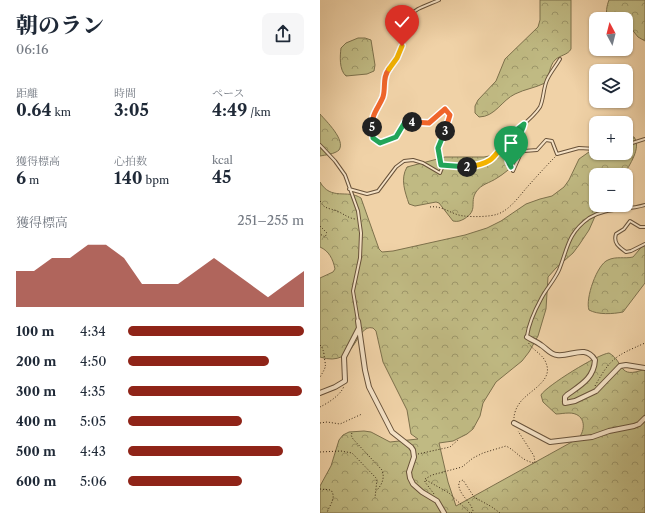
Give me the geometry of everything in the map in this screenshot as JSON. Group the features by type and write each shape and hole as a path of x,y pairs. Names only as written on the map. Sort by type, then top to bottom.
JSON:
{"street":[{"path":"358,321 369,387 392,432 413,450 414,456 409,472 413,484 422,492 437,501 444,513"},
{"path":"320,393 345,381 344,358 360,328"},
{"path":"527,337 554,354 566,355 585,351 592,355 595,360 591,374 586,381 565,397 565,403 574,401 602,386 620,366 630,365 645,368"},
{"path":"514,423 550,442 592,437 609,431 634,426 639,424 645,418"}],"lane":[{"path":"349,189 367,194 378,191 396,167 404,161 413,160 423,163 440,173 441,165 438,148 450,115 445,109 429,123 405,122 396,137 380,143 373,138 371,125 383,97 384,77 397,58 402,46 402,32 406,20 415,11 439,0"},
{"path":"441,165 463,167 479,165 488,162 495,156 509,137 538,109 542,102 547,80 560,59"},
{"path":"524,124 521,132 510,147 507,155 508,162 513,170 521,153 524,151 537,150 546,140 552,141 557,154 579,148 589,149"},
{"path":"633,143 645,139"},
{"path":"320,145 335,160 345,176 360,220 360,258 353,291 358,321"},
{"path":"527,337 528,329 540,300 559,270 569,239 578,227 589,218 600,213 645,205"},
{"path":"645,227 640,227 630,221 624,229 616,234 615,238 615,242 618,246 626,252 645,244"}],"path":[{"path":"430,207 435,206 450,213 465,216 486,217 497,215 512,205 557,154"},
{"path":"320,201 324,207 337,211 349,218 360,220"},
{"path":"320,226 327,233 325,237 320,234"},
{"path":"425,480 432,475 462,466 482,453 506,446 513,450 524,461 535,463 534,456 514,423 514,414 518,404 544,381 547,372 547,363 528,344 527,337"},
{"path":"591,393 603,371 612,360 645,343"},
{"path":"320,345 324,350 326,362 326,366 320,376"},
{"path":"320,407 339,394 344,388 345,381"},
{"path":"320,423 327,422 340,424 362,414"},
{"path":"352,433 351,435 353,438 382,470 384,479 376,492"},
{"path":"414,456 450,447 458,440"},
{"path":"320,452 342,451 352,453 377,479 375,498"},
{"path":"425,480 437,501"},
{"path":"425,480 449,493 470,513 472,512 472,508 458,486 459,482 464,480 474,497 500,513"},
{"path":"320,489 330,490 333,494 334,498 327,513"}],"green space":[{"path":"540,0 571,0 571,49 568,53 557,58 553,62 545,83 515,94 490,114 479,117 475,113 475,106 478,100 496,81 505,59 538,27 540,20"},
{"path":"609,0 645,0 645,41 638,37 633,31 633,12 606,12"},
{"path":"358,38 371,40 375,65 374,71 367,74 346,76 341,67 341,48 346,43"},
{"path":"320,114 338,136 340,146 339,150 335,152 320,156"},
{"path":"633,137 636,141 636,151 633,157"},
{"path":"510,152 517,154 517,163 494,180 478,189 473,200 473,209 469,216 464,219 453,221 439,203 436,202 415,206 409,204 404,181 407,167 445,157 484,157"},
{"path":"589,152 589,160 632,160 628,168 589,168 589,212 597,212 589,230 573,253 548,277 546,309 538,336 522,361 496,382 483,403 480,416 473,429 467,434 453,441 439,443 448,482 456,506 579,438 583,429 583,421 581,418 578,415 569,413 556,414 543,402 541,395 552,385 573,371 594,359 609,353 626,371 636,372 645,369 645,513 320,513 320,486 331,466 339,440 343,435 349,432 364,431 371,432 390,442 418,439 411,434 407,410 383,362 376,331 373,328 367,328 362,332 354,345 341,357 332,359 320,357 320,278 333,272 335,269 330,256 320,247 320,182 324,188 334,193 350,194 361,198 379,249 382,252 393,251 465,235 487,228 501,221 526,204 552,196 564,187 579,159"},
{"path":"645,243 645,283 623,312 610,314 593,312 589,310 588,305 590,290 596,275 604,263 614,258 633,257"}],"route":[{"path":"402,46 397,58 384,77 383,97 376,109 371,125 373,138 380,143 391,140 396,137 405,122 422,124 429,123 445,109 450,115 438,148 441,165 463,167 488,162 495,156 509,137 524,124 521,132 510,147 507,155 508,162 511,167"}]}
